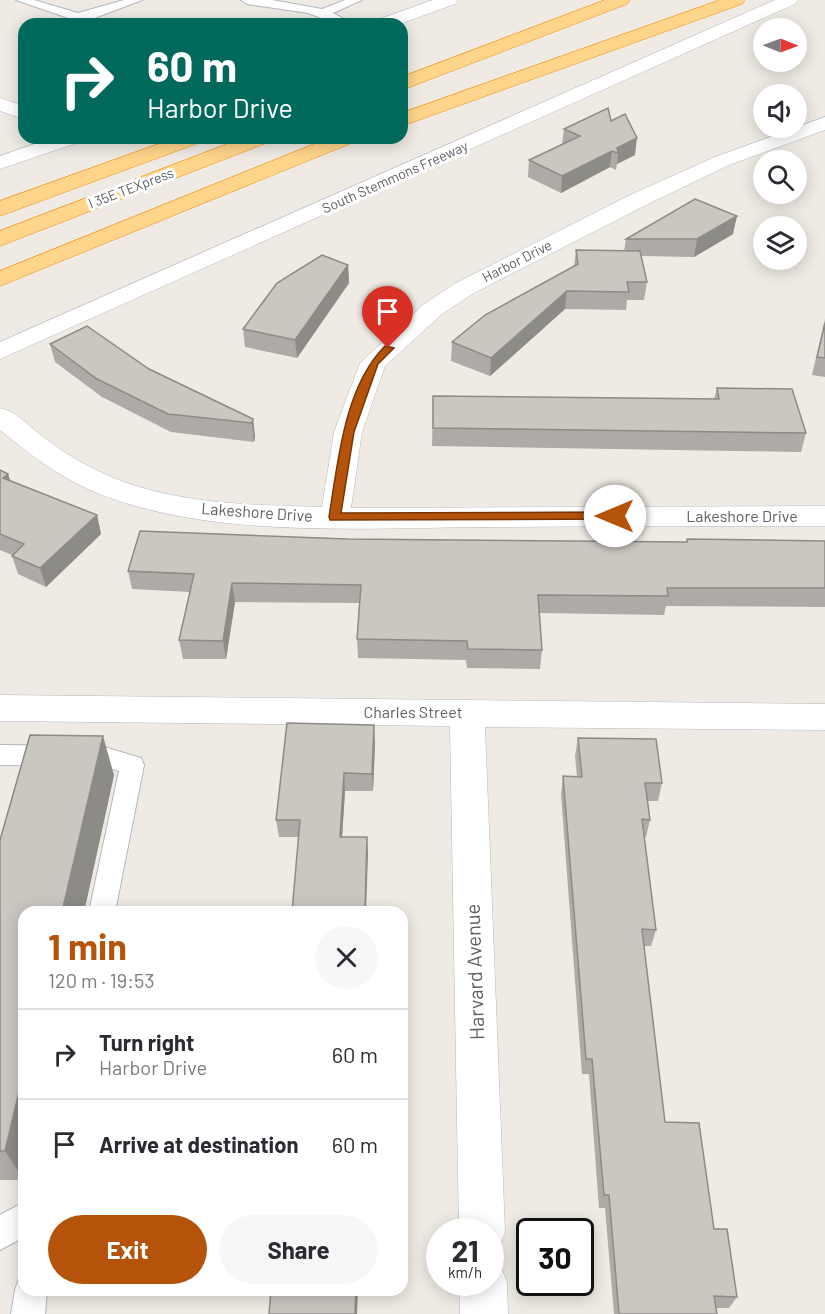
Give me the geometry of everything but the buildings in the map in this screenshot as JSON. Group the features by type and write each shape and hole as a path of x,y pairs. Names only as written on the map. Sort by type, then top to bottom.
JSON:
{"highway":[{"path":"551,8 572,0"},
{"path":"408,82 621,0"},
{"path":"408,116 689,0"},
{"path":"408,116 736,0"},
{"path":"0,209 178,144"},
{"name":"I 35E TEXpress","path":"0,238 246,144"},
{"path":"0,279 332,144"},
{"path":"276,166 337,144"}],"street":[{"path":"400,18 449,0"},
{"name":"South Stemmons Freeway","path":"0,351 789,0"},
{"path":"0,104 18,111"},
{"name":"Harbor Drive","path":"335,517 348,432 374,363 433,309 465,288 649,195 722,161 825,123"},
{"path":"0,164 55,144"},
{"name":"Lakeshore Drive","path":"0,416 75,471 118,490 186,506 246,513 335,517 825,516"},
{"name":"Charles Street","path":"0,708 825,717"},
{"name":"Harvard Avenue","path":"467,712 482,1218"},
{"path":"483,1296 484,1314"}],"lane":[{"path":"22,0 77,17 136,0"},
{"path":"102,0 117,6"},
{"path":"247,0 300,5 337,18"},
{"path":"321,18 356,0"},
{"path":"0,755 101,756 132,765 103,906"},
{"path":"0,1234 18,1222"},
{"path":"28,1314 30,1296"}],"route":[{"path":"388,348 374,363 348,432 335,517 615,516"}]}
